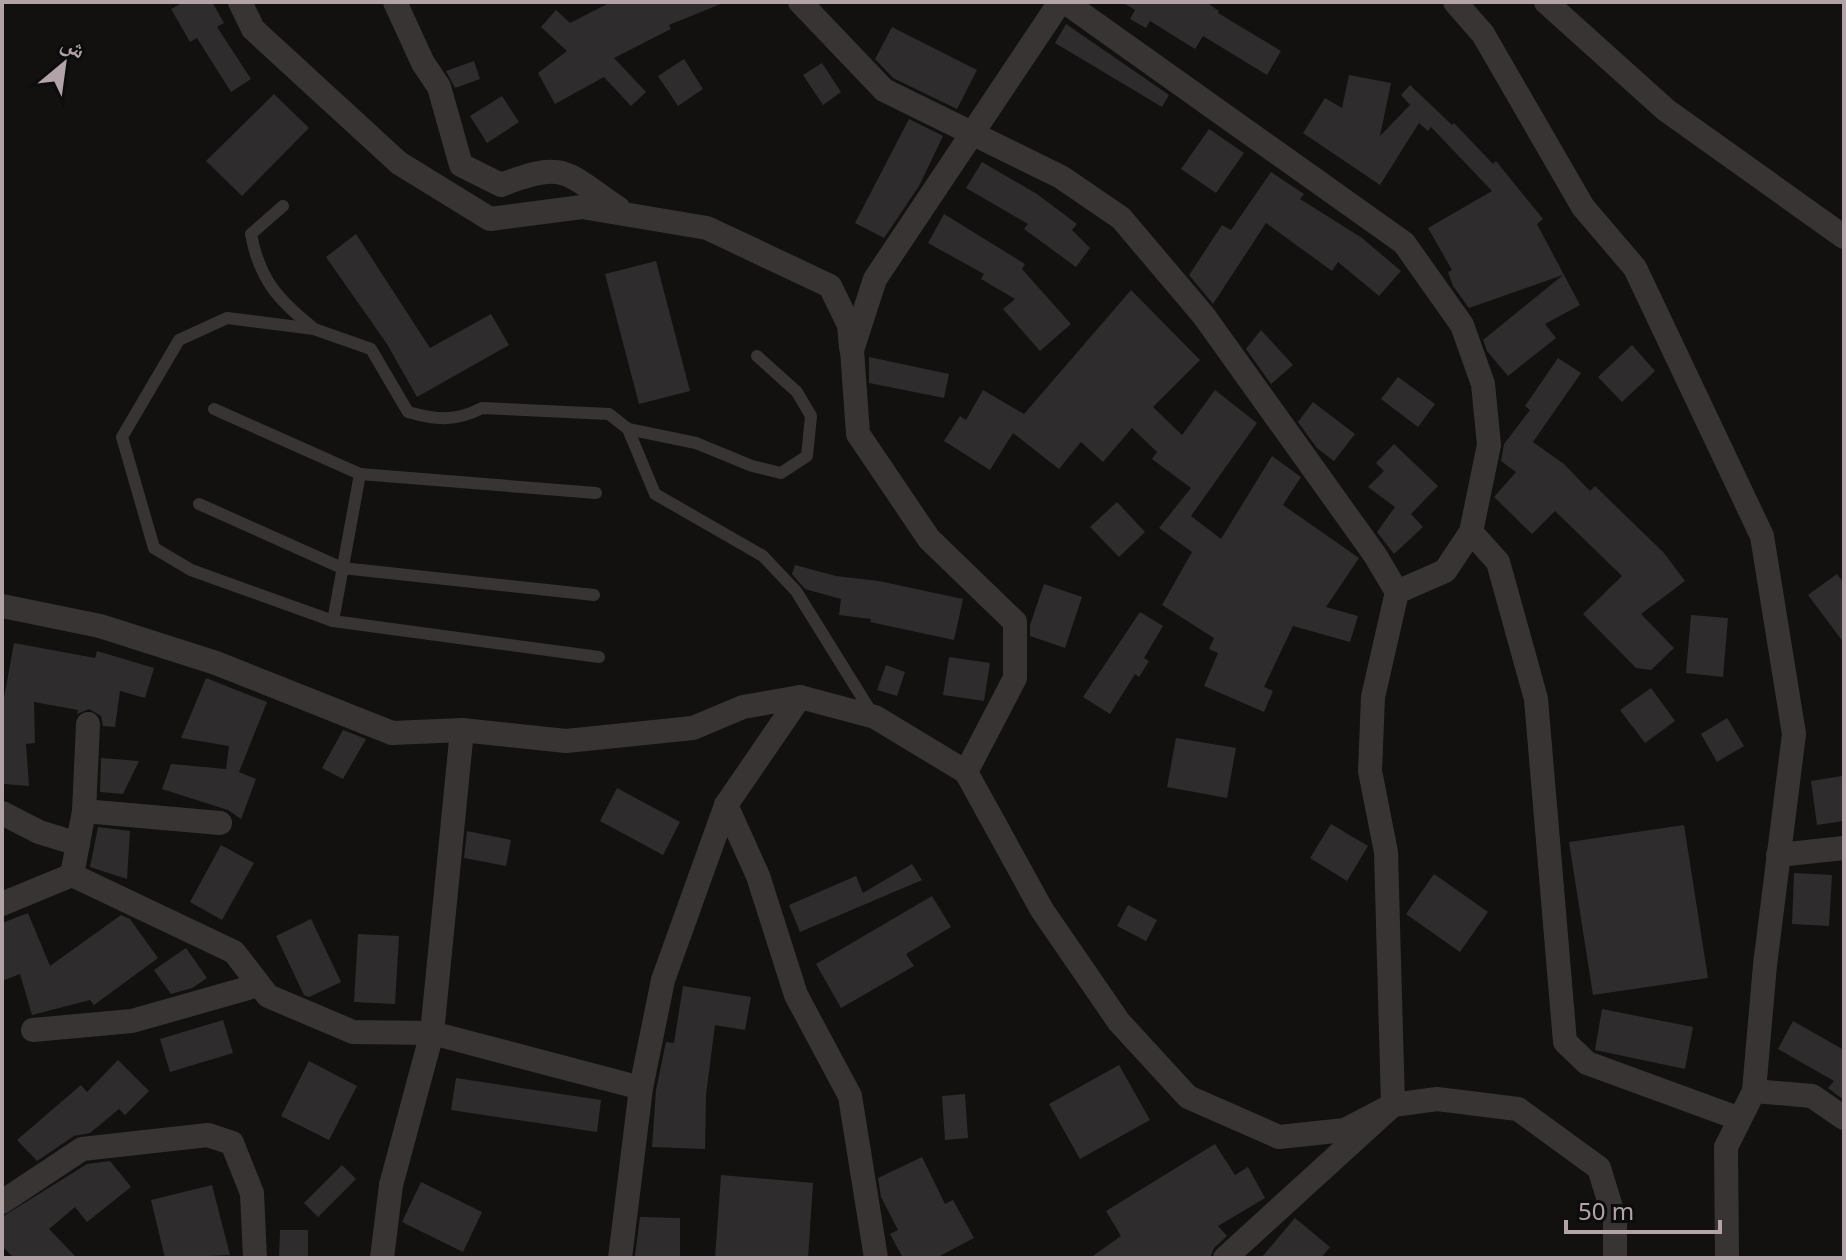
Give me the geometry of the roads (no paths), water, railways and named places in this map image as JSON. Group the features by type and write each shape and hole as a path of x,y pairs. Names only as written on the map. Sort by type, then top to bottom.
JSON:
{"street":[{"path":"240,2 253,29 399,163 490,219 582,207 707,228 830,286 849,325 858,434 929,539 1015,622 1015,678 966,772"},
{"path":"395,2 423,63 439,87 461,165 501,185 537,170 565,172 627,214"},
{"path":"800,2 884,90 1061,177 1121,218 1204,316 1375,555 1397,592 1373,697 1370,771 1386,852 1393,1105 1225,1258"},
{"path":"858,434 852,350 875,279 1062,2 1404,243 1462,325 1483,384 1489,445 1471,532 1445,571 1397,592"},
{"path":"1455,2 1483,34 1583,207 1635,268 1762,536 1794,734 1778,855 1754,1091 1726,1147 1727,1258"},
{"path":"1546,2 1666,110 1844,237"},
{"path":"1471,532 1498,562 1536,699 1565,1042 1587,1063 1740,1119"},
{"path":"2,606 100,626 201,659 392,733 462,730 566,741 693,728 743,707 800,697 875,717 966,772 1042,910 1076,960 1119,1022 1188,1097 1279,1137 1345,1130 1393,1105 1437,1099 1518,1109 1553,1131 1599,1168 1615,1220 1615,1258"},
{"path":"620,1258 641,1088 663,980 726,805 800,697"},
{"path":"72,875 84,811 88,724"},
{"path":"382,1258 391,1185 432,1033 462,730"},
{"path":"726,805 758,876 796,995 850,1096 876,1258"},
{"path":"84,811 220,823"},
{"path":"2,813 39,832 78,844"},
{"path":"1778,855 1844,848"},
{"path":"2,904 72,875 234,952 268,996 353,1032 432,1033 641,1088"},
{"path":"33,1030 132,1021 259,985"},
{"path":"1754,1091 1812,1096 1844,1118"},
{"path":"2,1202 82,1149 208,1135 232,1143 252,1193 255,1258"}],"lane":[{"path":"283,206 251,234 257,265 287,307 314,329"},
{"path":"599,657 333,621 191,570 154,548 122,437 179,340 227,318 314,329 371,349 408,412 440,420 466,416 482,408 609,414 628,429 696,443 752,466 781,473 807,456 811,416 797,392 757,356"},
{"path":"214,409 360,474 596,493"},
{"path":"628,429 655,494 763,556 796,591 875,717"},
{"path":"333,621 360,474"},
{"path":"199,504 342,568 594,595"}]}
